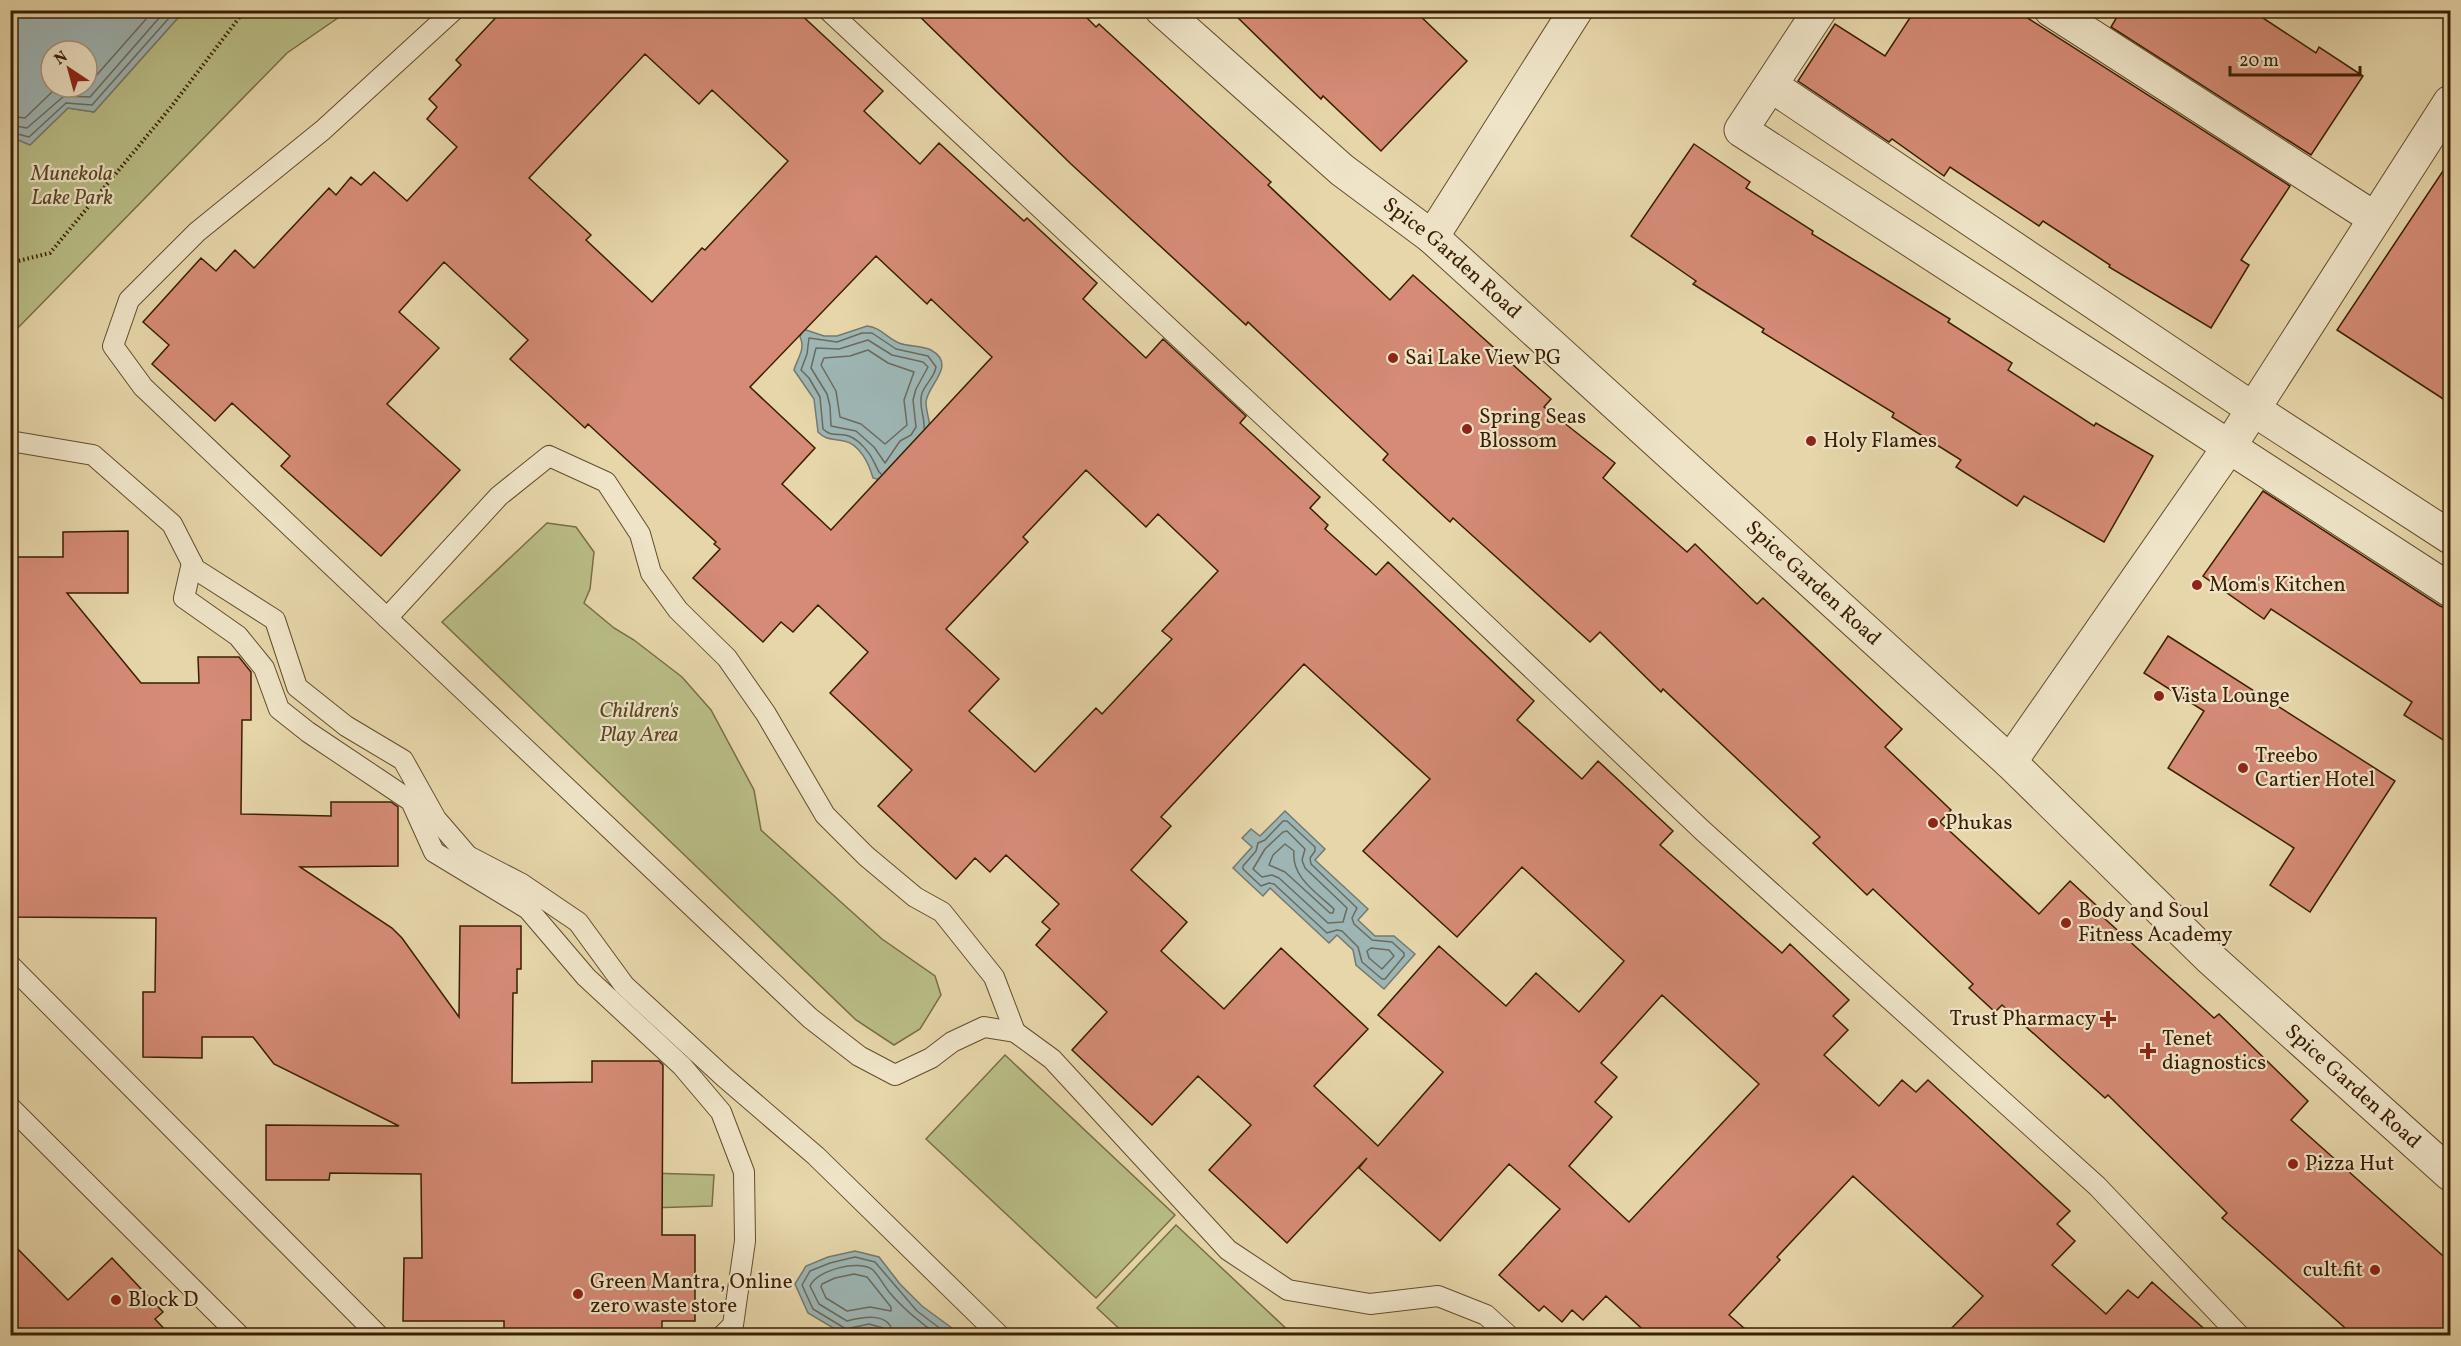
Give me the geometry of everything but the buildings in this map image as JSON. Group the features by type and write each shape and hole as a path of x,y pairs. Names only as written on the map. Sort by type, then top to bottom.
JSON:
{"street":[{"name":"Spice Garden Road","path":"1162,10 1342,170 1432,237 2010,762 2211,958 2451,1174"},
{"path":"1432,237 1576,10"},
{"path":"1820,10 1742,130 2451,590"},
{"path":"2051,10 2374,218"},
{"path":"1772,86 2253,409 2451,537"},
{"path":"2010,762 2229,447 2374,218 2451,102"}],"lane":[{"path":"454,10 323,130 197,232 129,300 113,346 143,387 810,1018 859,1056 895,1075 931,1058 952,1042 984,1027 1016,1032 1052,1059 1228,1250 1288,1290 1370,1304 1438,1296 1486,1315 1509,1335"},
{"path":"828,10 1391,535 1703,831 2097,1186 2240,1335"},
{"path":"10,441 93,455 172,524 195,569 274,620 297,687 346,726 402,760 436,819 468,856 522,884 578,922 624,985 724,1077 816,1156 1000,1335"},
{"path":"387,618 499,496 549,456 606,482 640,534 651,573 678,610 727,658 766,714 825,815 866,856 915,897 942,912 994,977 1016,1032"},
{"path":"192,563 184,598 238,636 264,668 279,709 325,744 411,801 434,852 528,909 586,977 682,1066 721,1112 744,1172 745,1241 733,1325 722,1335"},
{"path":"10,965 379,1335"},
{"path":"10,1107 240,1335"}],"path":[{"path":"10,263 50,253 171,107 245,10"}],"green space":[{"name":"Munekola Lake Park","path":"184,11 348,11 287,53 11,335 10,137 30,144 68,108 94,112"},
{"name":"Children's Play Area","path":"547,523 576,527 594,552 590,589 584,603 614,628 634,640 682,677 711,710 754,790 761,830 882,939 935,976 941,995 920,1029 894,1045 856,1020 442,622"},
{"path":"1005,1055 1175,1215 1096,1298 926,1139"},
{"path":"649,1173 714,1175 712,1206 649,1208"},
{"path":"1176,1225 1293,1335 1126,1335 1097,1308"}],"water":[{"path":"11,10 184,11 94,112 68,108 30,145 11,137"},
{"path":"867,326 876,328 899,343 931,350 939,356 942,362 942,369 926,402 930,430 880,480 873,478 866,461 855,446 827,438 818,432 814,399 794,370 802,350 800,337 803,329 824,336 837,336"},
{"path":"1285,811 1325,849 1315,860 1368,909 1358,920 1375,936 1394,936 1415,954 1384,989 1356,965 1353,950 1337,935 1329,943 1270,888 1263,896 1233,868 1252,847 1242,838 1251,829 1260,836"},
{"path":"855,1251 879,1257 900,1284 922,1306 956,1331 955,1335 887,1335 869,1329 845,1335 808,1313 795,1284 806,1266 828,1257"}],"place":[{"name":"Sai Lake View PG","path":"1393,358"},
{"name":"Spring Seas Blossom","path":"1467,429"},
{"name":"Holy Flames","path":"1811,441"},
{"name":"Mom's Kitchen","path":"2197,585"},
{"name":"Vista Lounge","path":"2159,696"},
{"name":"Treebo Cartier Hotel","path":"2243,768"},
{"name":"Phukas","path":"1933,823"},
{"name":"Body and Soul Fitness Academy","path":"2066,923"},
{"name":"Trust Pharmacy","path":"2108,1019"},
{"name":"Tenet diagnostics","path":"2148,1051"},
{"name":"Pizza Hut","path":"2293,1164"},
{"name":"cult.fit","path":"2375,1270"},
{"name":"Green Mantra, Online zero waste store","path":"578,1294"},
{"name":"Block D","path":"116,1300"}]}
